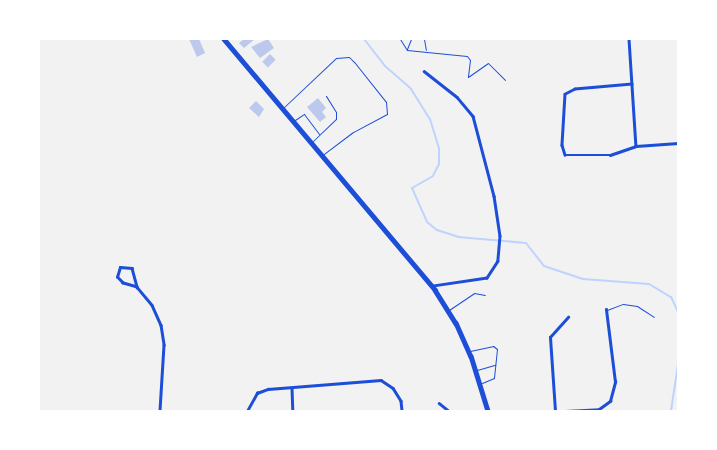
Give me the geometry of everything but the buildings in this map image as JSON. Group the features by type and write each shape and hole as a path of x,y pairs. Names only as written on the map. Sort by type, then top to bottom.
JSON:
{"main road":[{"path":"224,39 432,286 448,310 469,352 488,411"}],"street":[{"path":"629,39 636,146"},
{"path":"424,71 457,97 472,116 494,196 500,236 498,260 487,278 432,286"},
{"path":"632,84 567,91 564,97 562,144 565,155 572,157 610,155 636,146 678,142"},
{"path":"137,287 122,283 117,277 120,267 132,268 137,287 152,305 161,325 164,346 160,411"},
{"path":"565,411 593,410 610,401 615,382 606,310"},
{"path":"555,411 550,337 568,317"},
{"path":"247,411 257,393 292,387 381,380 393,388 401,402 402,411"},
{"path":"292,387 293,411"},
{"path":"439,403 449,411"}],"lane":[{"path":"400,39 407,50"},
{"path":"407,50 411,39"},
{"path":"424,39 426,52"},
{"path":"407,50 467,56 470,60 468,77 488,63 505,80"},
{"path":"282,108 336,58 349,57 355,63 386,102 386,114 353,132 322,156"},
{"path":"311,143 336,119 336,112 326,96"},
{"path":"294,122 304,114 320,135"},
{"path":"448,310 474,293 485,295"},
{"path":"606,310 616,305 637,306 654,318"},
{"path":"469,352 496,347 496,365 493,380 480,384"},
{"path":"476,370 496,365"}],"waterway":[{"path":"364,39 385,66 411,89 430,119 439,149 439,164 433,176 412,188 427,222 437,230 458,237 526,243 544,266 583,279 649,284 671,297 678,312"},
{"path":"671,411 678,364"}]}
